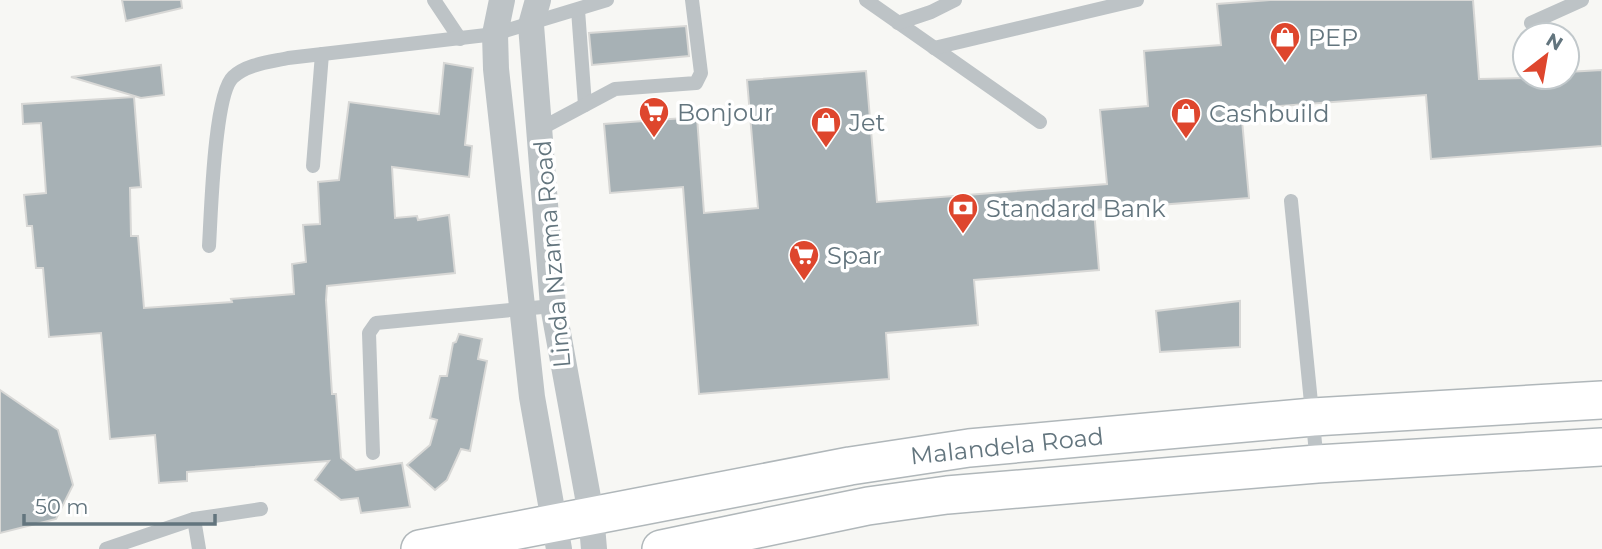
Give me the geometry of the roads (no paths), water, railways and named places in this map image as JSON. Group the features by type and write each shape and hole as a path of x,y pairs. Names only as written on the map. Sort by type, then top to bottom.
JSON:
{"main road":[{"name":"Malandela Road","path":"420,549 592,532 910,455 1313,417 1602,400"},
{"name":"Malandela Road","path":"661,549 868,506 947,495 1317,464 1602,447"}],"street":[{"name":"Linda Nzama Road","path":"502,0 495,34 506,166 532,397 556,535"},
{"name":"Linda Nzama Road","path":"538,0 531,25 553,306 592,532"},
{"path":"506,166 543,160"}],"lane":[{"path":"434,0 460,39"},
{"path":"209,246 221,97 234,75 256,65 322,54 495,34 607,0"},
{"path":"541,129 615,89 696,83 701,73 692,0"},
{"path":"866,0 1040,122"},
{"path":"898,23 931,12 955,0"},
{"path":"934,48 1137,0"},
{"path":"1535,21 1582,0"},
{"path":"578,10 585,105"},
{"path":"313,166 322,54"},
{"path":"1291,201 1317,464"},
{"path":"373,453 369,333 376,323 553,306"},
{"path":"106,549 194,519 261,509"},
{"path":"194,519 199,549"}],"place":[{"name":"PEP","path":"1285,64"},
{"name":"Bonjour","path":"654,139"},
{"name":"Cashbuild","path":"1186,140"},
{"name":"Jet","path":"826,149"},
{"name":"Standard Bank","path":"963,235"},
{"name":"Spar","path":"804,282"}]}
